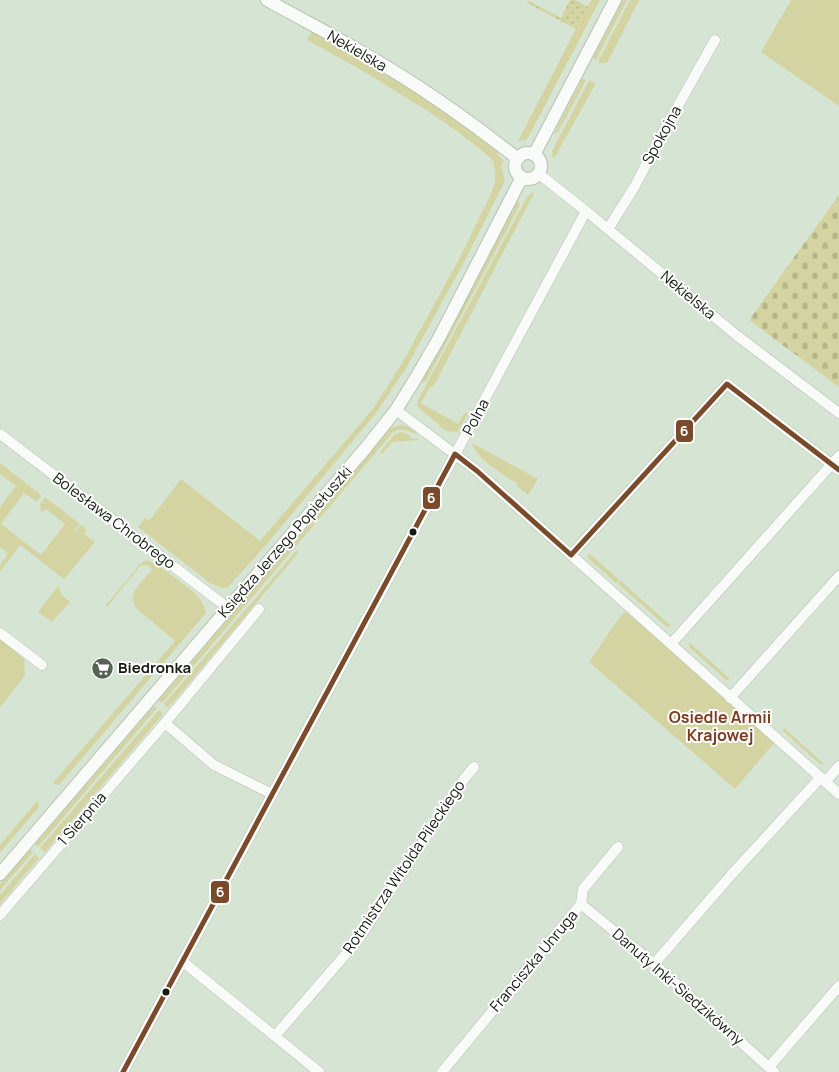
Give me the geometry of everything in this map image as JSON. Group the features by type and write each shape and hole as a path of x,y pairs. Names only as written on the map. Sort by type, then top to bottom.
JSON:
{"street":[{"name":"Nekielska","path":"267,0 371,57 430,95 518,159"},
{"path":"534,154 615,0"},
{"name":"Spokojna","path":"608,229 635,186 657,142 715,40"},
{"path":"523,154 534,154 542,165 539,174 533,178 522,178 516,167 518,159 523,154"},
{"name":"Nekielska","path":"539,174 735,334 839,414"},
{"name":"Księdza Jerzego Popiełuszki","path":"0,874 364,450 396,410 438,338 522,178"},
{"name":"Polna","path":"123,1072 586,211"},
{"path":"571,555 727,384 835,467"},
{"path":"396,410 476,471 839,794"},
{"name":"Bolesława Chrobrego","path":"0,434 228,608"},
{"path":"671,644 835,467 839,456"},
{"path":"730,698 839,576"},
{"name":"1 Sierpnia","path":"0,915 165,723 259,609"},
{"path":"0,633 42,665"},
{"path":"165,723 214,764 272,794"},
{"path":"654,964 732,874 823,779 839,766"},
{"name":"Rotmistrza Witolda Pileckiego","path":"275,1036 358,940 464,779 474,767"},
{"name":"Franciszka Unruga","path":"442,1072 581,904 583,889 618,847"},
{"name":"Danuty Inki-Siedzikówny","path":"581,904 654,964 772,1070"},
{"path":"182,961 319,1072"},
{"path":"772,1070 839,986"}],"green space":[{"path":"570,0 575,0 588,7 576,29 527,3 529,1 561,18"},
{"path":"591,0 600,0 529,136 525,140 518,141"},
{"path":"623,0 627,0 596,60 594,56"},
{"path":"630,0 639,0 607,63 598,62"},
{"path":"791,0 839,0 839,106 761,52"},
{"path":"312,32 430,101 500,150 497,154 504,161 501,166 505,181 464,262 406,368 377,412 265,546 227,588 222,588 210,583 138,527 145,518 149,521 181,479 260,541 372,410 401,365 459,259 495,182 493,161 485,153 429,112 368,74 307,40"},
{"path":"582,79 586,80 558,132 554,134"},
{"path":"589,81 596,83 553,158 552,151"},
{"path":"533,192 534,194 433,387 430,387 421,403 458,424 466,412 468,414 457,432 446,431 419,408 417,405 418,400 527,197"},
{"path":"839,195 839,387 749,320"},
{"path":"518,201 520,205 426,381 422,382"},
{"path":"400,425 407,426 417,432 414,434 401,429 393,432 162,703 159,700 390,429"},
{"path":"401,432 418,440 392,442 382,454 380,452 395,434"},
{"path":"472,443 538,479 528,495 513,480 484,460"},
{"path":"0,463 41,495 37,502 24,493 1,524 41,555 65,524 46,509 43,512 40,510 42,508 39,506 45,497 80,524 74,531 76,532 81,525 87,530 84,534 95,542 64,579 20,545 0,572 0,565 8,554 0,547 0,507 16,486 0,474"},
{"path":"297,550 299,552 168,708 164,704"},
{"path":"590,554 619,580 616,583 587,557"},
{"path":"147,560 157,565 197,595 206,613 59,785 53,783 175,641 136,608 133,603 134,592 152,570 147,565 140,566 107,607 106,605 140,564"},
{"path":"621,581 671,626 666,626 618,584"},
{"path":"59,585 61,594 70,602 52,622 38,612"},
{"path":"626,611 774,743 735,789 589,662 619,618"},
{"path":"0,639 24,658 25,676 0,707"},
{"path":"689,643 730,679 726,680 689,647"},
{"path":"154,706 157,708 38,847 35,844"},
{"path":"159,710 163,714 45,852 40,848"},
{"path":"784,728 824,764 820,764 783,731"},
{"path":"38,800 39,807 0,853 0,845"},
{"path":"30,849 33,852 0,890 0,884"},
{"path":"35,854 39,858 0,904 0,895"}],"transit line":[{"name":"6","path":"123,1072 455,454 477,471 571,555 727,384 839,470"}],"place":[{"name":"Biedronka","path":"102,668"}],"district":[{"name":"Osiedle Armii Krajowej","path":"720,726"}]}
